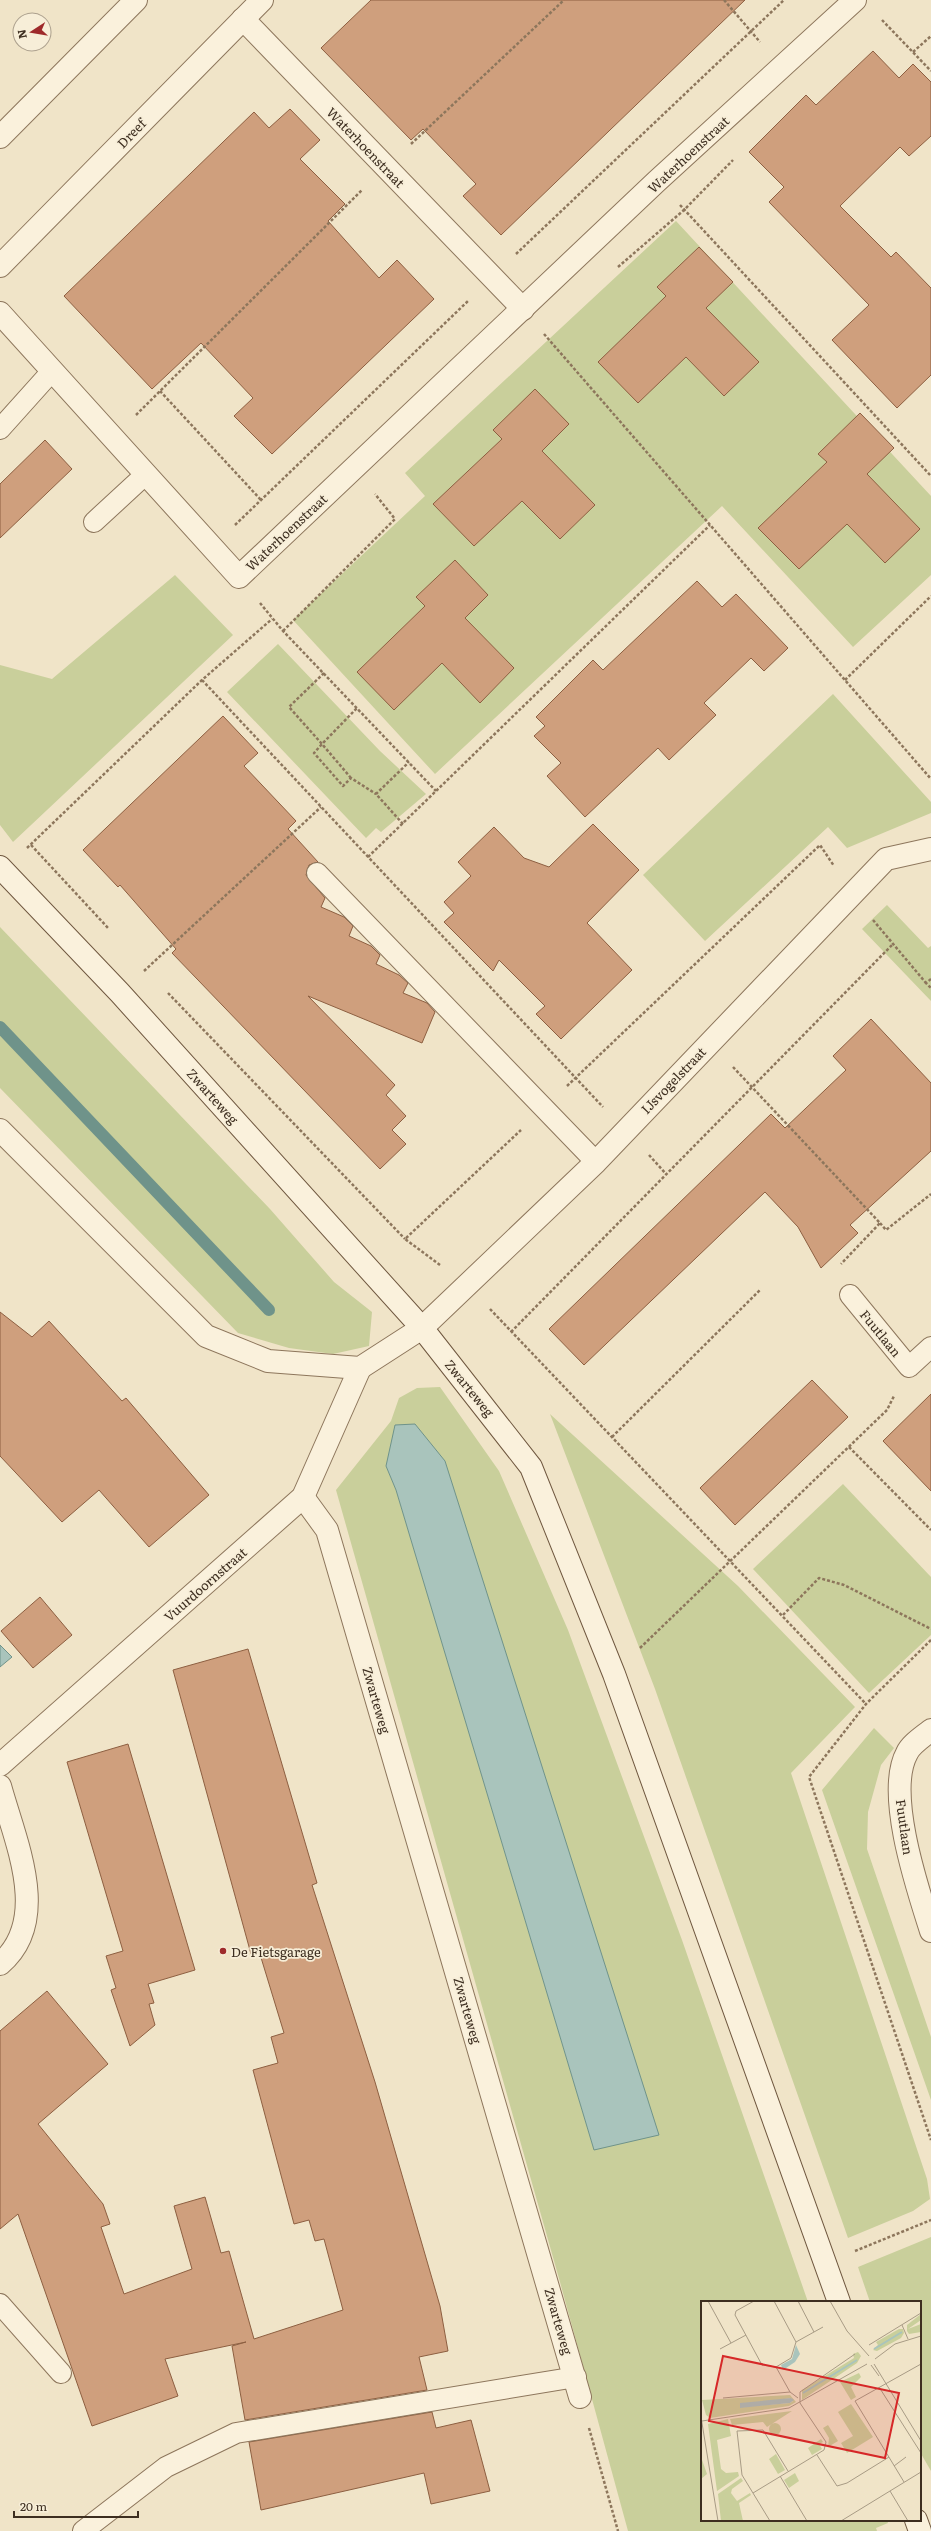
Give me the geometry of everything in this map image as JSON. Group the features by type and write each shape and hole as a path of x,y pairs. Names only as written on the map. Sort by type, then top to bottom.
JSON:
{"street":[{"path":"0,138 136,0"},
{"name":"Dreef","path":"0,266 262,0"},
{"name":"Waterhoenstraat","path":"0,313 239,577 657,181 856,0"},
{"name":"Waterhoenstraat","path":"243,19 523,309"},
{"name":"IJsvogelstraat","path":"422,1328 596,1162 709,1042 886,859 931,849"},
{"name":"Zwarteweg","path":"2,869 120,993 422,1328 531,1467 614,1674 839,2301"},
{"path":"0,1130 206,1336 268,1362 360,1368 422,1328"},
{"name":"Vuurdoornstraat","path":"0,1765 303,1497 360,1368"},
{"name":"Zwarteweg","path":"303,1497 327,1530 578,2387"},
{"name":"Fuutlaan","path":"931,1730 907,1753 900,1784 907,1852 931,1932"},
{"path":"0,1786 23,1870 28,1903 24,1930 11,1955 0,1964"},
{"path":"916,2521 920,2531"}],"lane":[{"path":"0,429 52,371"},
{"path":"94,522 146,474"},
{"path":"317,873 596,1162"},
{"name":"Fuutlaan","path":"850,1295 909,1367 931,1347"},
{"path":"0,2304 61,2373"},
{"path":"83,2531 166,2467 236,2433 578,2387"}],"path":[{"path":"113,438 385,167 564,0"},
{"path":"724,0 782,67"},
{"path":"877,15 931,71"},
{"path":"913,52 931,36"},
{"path":"613,271 684,210 738,155"},
{"path":"657,181 931,476"},
{"path":"537,338 549,328"},
{"path":"543,333 931,779"},
{"path":"160,391 260,500"},
{"path":"283,631 395,519 372,490"},
{"path":"368,857 710,525"},
{"path":"239,577 283,631 436,791"},
{"path":"845,680 931,596"},
{"path":"2,869 31,845 202,680 272,619"},
{"path":"324,673 289,707 351,778 376,794 402,824"},
{"path":"202,680 625,1130"},
{"path":"351,778 343,786 314,753 357,708"},
{"path":"376,794 409,762"},
{"path":"120,993 321,807"},
{"path":"31,845 114,936"},
{"path":"405,1239 820,845 852,894 931,988"},
{"path":"511,1332 893,944"},
{"path":"140,964 151,975"},
{"path":"926,983 931,979"},
{"path":"162,987 405,1239 467,1285 732,1561 866,1704"},
{"path":"709,1042 886,1230 931,1194"},
{"path":"850,1295 833,1272 880,1224"},
{"path":"612,1436 761,1288"},
{"path":"614,1674 888,1410 909,1367"},
{"path":"849,1447 931,1530"},
{"path":"783,1615 819,1578 844,1585 931,1629"},
{"path":"931,1640 866,1704 809,1777 931,2140"},
{"path":"851,2252 931,2220"},
{"path":"578,2387 618,2531"}],"green space":[{"path":"676,221 931,496 931,575 853,647 722,506 435,774 293,620 425,496 405,473"},
{"path":"175,575 233,635 13,842 0,825 0,665 52,679"},
{"path":"278,644 380,751 426,794 381,832 376,828 366,838 227,692"},
{"path":"833,694 931,802 931,813 847,848 828,827 705,941 643,875"},
{"path":"887,905 928,948 931,946 931,1001 862,929"},
{"path":"0,927 270,1209 334,1282 372,1312 369,1346 333,1354 289,1348 238,1333 0,1088"},
{"path":"440,1387 499,1471 568,1630 682,1940 808,2301 701,2301 701,2521 887,2521 888,2523 876,2528 877,2531 628,2531 560,2282 336,1490 391,1421 399,1398 417,1388","holes":["445,1461 594,2150 396,1490 386,1466"]},
{"path":"550,1414 738,1586 855,1707 791,1773 927,2179 930,2199 913,2211 848,2238 655,1689"},
{"path":"843,1484 931,1577 931,1635 869,1693 753,1569"},
{"path":"874,1728 894,1748 881,1765 868,1812 867,1849 931,2037 931,2100 822,1790"},
{"path":"931,2237 931,2471 921,2454 921,2301 870,2301 858,2267"}],"water":[{"path":"415,1424 445,1461 659,2135 594,2150 396,1490 386,1466 395,1425"},
{"path":"0,1645 12,1657 0,1667"}],"building":[{"path":"371,0 745,0 501,235 463,196 476,184 423,129 411,140 321,48"},
{"path":"873,51 899,78 913,64 931,82 931,136 909,156 900,147 840,206 891,257 896,252 931,288 931,375 897,408 832,340 869,305 769,202 784,187 749,152 806,95 816,105"},
{"path":"290,109 320,140 300,159 345,204 328,221 379,278 397,260 434,299 272,454 234,416 253,398 201,343 152,389 64,296 254,112 269,128"},
{"path":"699,247 733,282 706,308 759,362 724,396 686,357 638,403 598,362 666,296 657,287"},
{"path":"535,389 569,424 542,451 595,505 560,539 522,501 474,546 433,504 502,439 493,430"},
{"path":"860,413 894,448 867,474 920,529 885,563 847,524 799,569 758,528 827,462 818,454"},
{"path":"45,440 72,469 0,538 0,484"},
{"path":"455,560 488,595 465,618 514,668 480,703 442,663 394,710 357,672 425,606 416,597"},
{"path":"697,581 722,607 736,594 788,648 764,671 751,658 704,703 716,715 669,760 658,748 585,817 547,776 561,763 534,736 545,726 536,717 593,660 603,670"},
{"path":"223,716 258,753 244,766 296,821 288,829 318,862 309,865 306,875 325,898 321,907 344,917 353,926 349,936 371,946 380,955 376,964 399,975 408,983 403,993 427,1003 435,1012 422,1043 308,996 395,1085 386,1095 406,1116 392,1130 406,1144 380,1169 172,953 176,949 120,885 118,887 83,850"},
{"path":"593,824 639,870 587,923 632,970 561,1039 536,1014 545,1006 499,960 493,971 444,922 454,913 444,902 471,876 458,862 494,827 524,858 549,867"},
{"path":"871,1019 931,1083 931,1151 850,1225 858,1233 821,1268 798,1227 765,1192 584,1365 549,1329 771,1114 785,1128 846,1070 833,1056"},
{"path":"0,1312 32,1337 49,1321 122,1401 126,1398 209,1495 149,1547 99,1490 62,1522 0,1456"},
{"path":"812,1380 848,1417 735,1525 700,1488"},
{"path":"931,1394 931,1491 883,1441"},
{"path":"40,1597 72,1635 33,1668 1,1631"},
{"path":"248,1649 317,1883 312,1885 375,2082 440,2306 448,2351 419,2357 427,2390 245,2420 232,2346 246,2342 165,2359 178,2396 92,2426 18,2214 0,2229 0,2031 47,1991 108,2064 38,2124 103,2204 110,2224 101,2227 124,2294 192,2269 174,2206 205,2197 221,2253 229,2251 254,2339 343,2310 324,2239 315,2241 309,2220 294,2224 253,2070 278,2063 271,2037 284,2033 259,1951 251,1954 173,1670"},
{"path":"128,1744 195,1970 148,1984 154,2003 149,2004 155,2025 130,2046 111,1990 116,1988 106,1956 123,1951 67,1762"},
{"path":"432,2412 436,2428 471,2420 490,2491 431,2504 424,2473 261,2510 249,2442"}],"waterway":[{"path":"0,1027 269,1310"}],"place":[{"name":"De Fietsgarage","path":"223,1951"}]}
